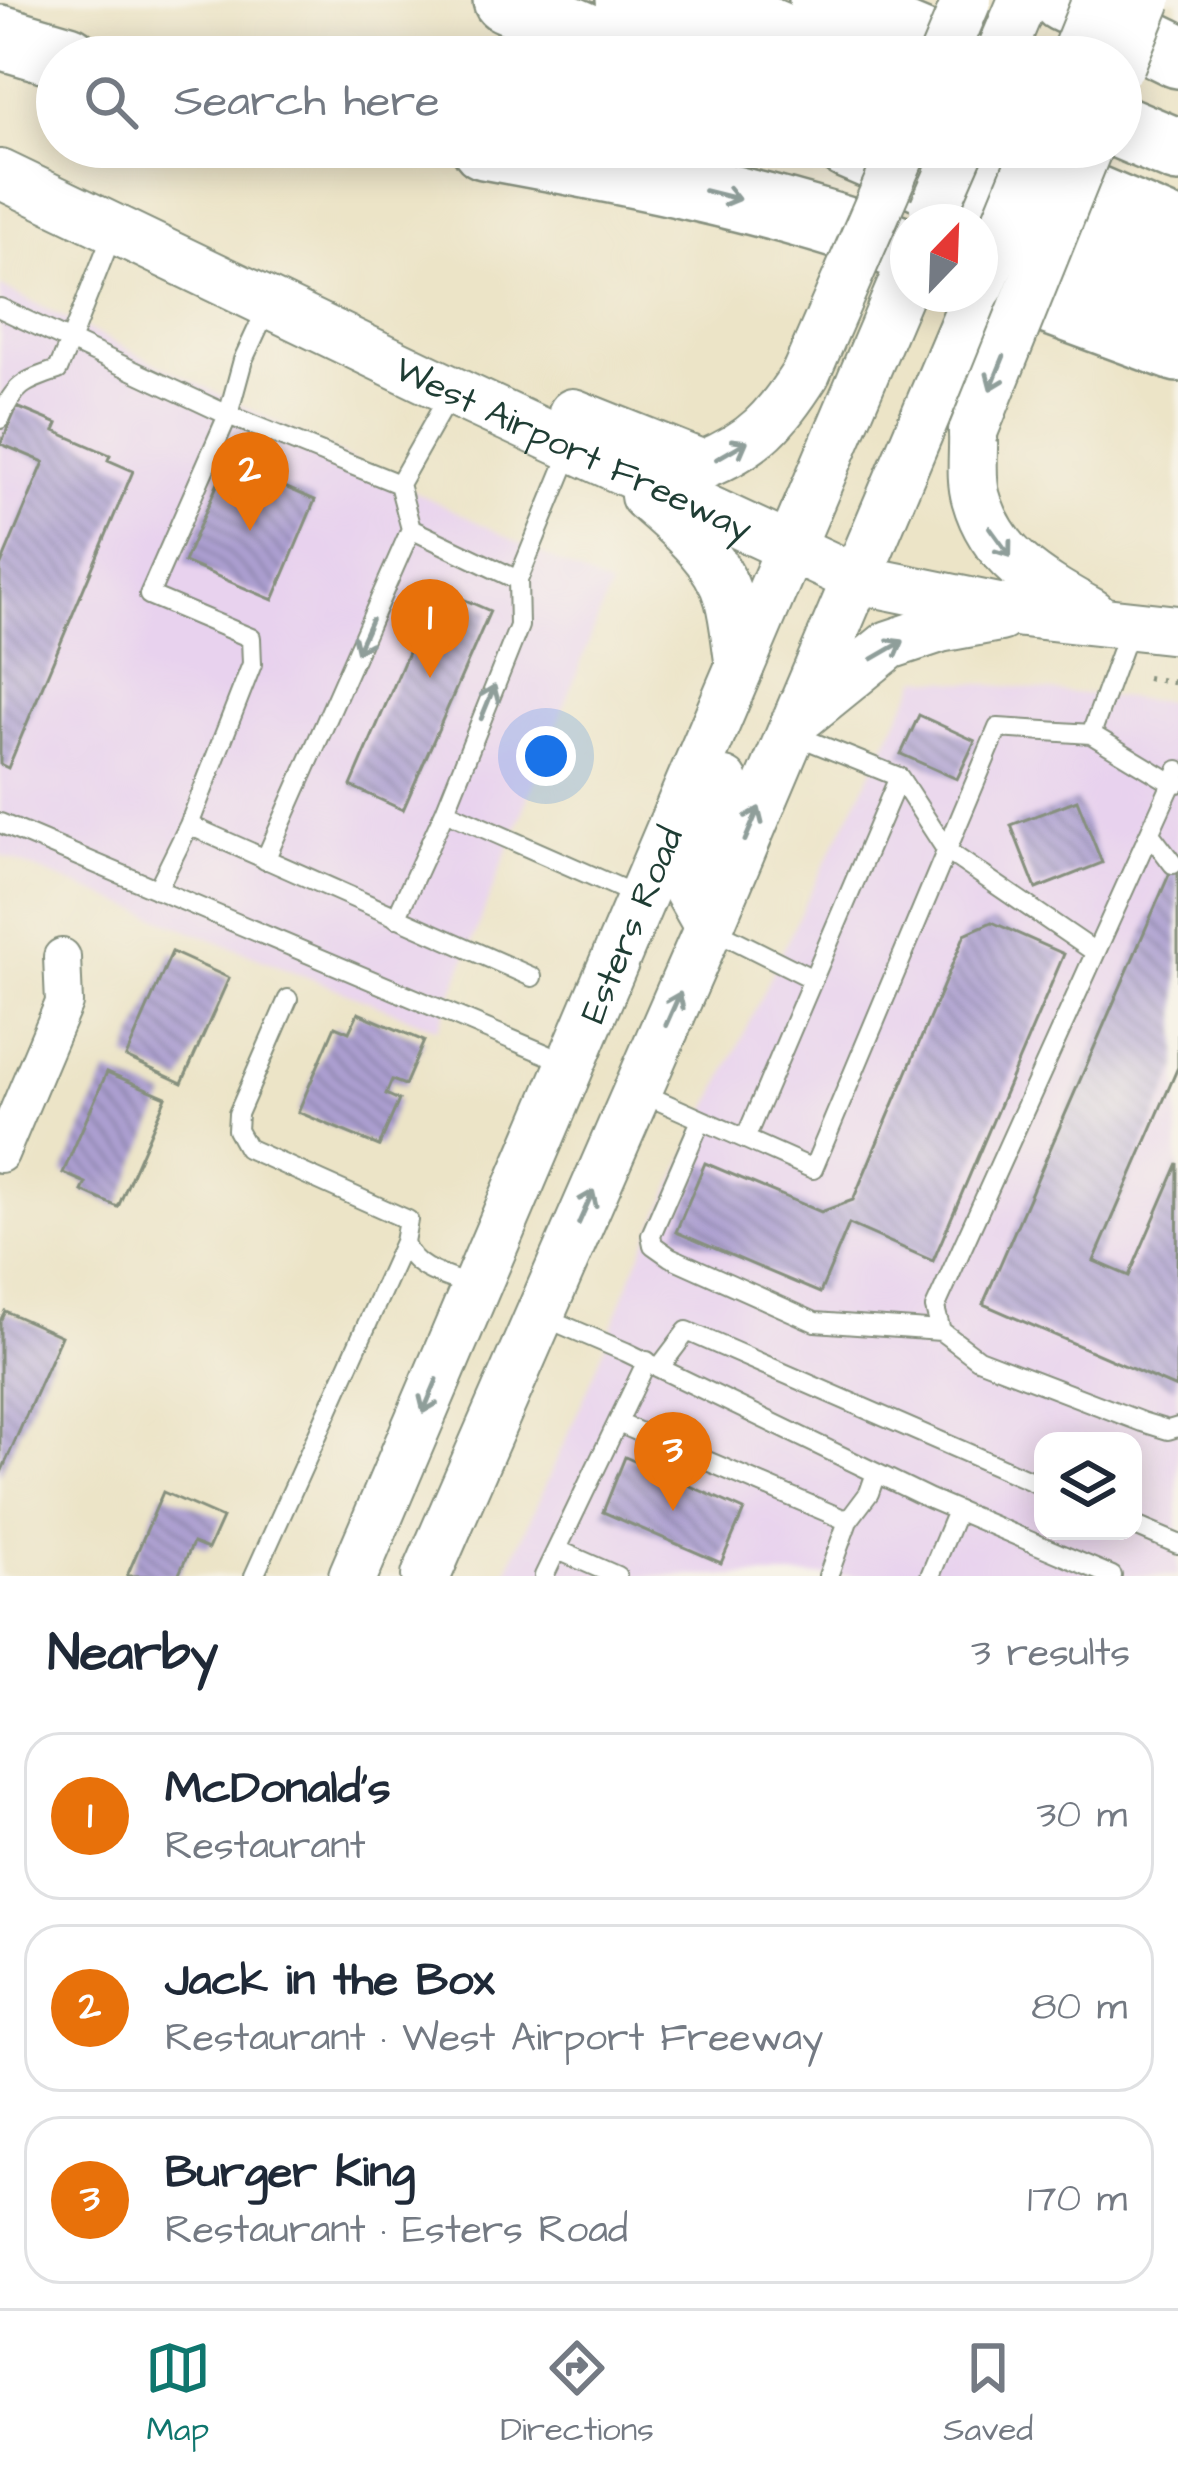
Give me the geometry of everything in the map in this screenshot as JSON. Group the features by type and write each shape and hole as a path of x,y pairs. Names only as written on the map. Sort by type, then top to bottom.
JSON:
{"highway":[{"path":"506,0 589,36"},
{"path":"628,0 713,36"},
{"path":"698,0 783,36"},
{"path":"821,0 906,36"},
{"path":"1063,0 1137,36"},
{"path":"0,37 36,48"},
{"path":"1142,38 1178,56"},
{"path":"1142,136 1178,151"},
{"path":"591,168 792,212 890,244"},
{"path":"897,168 1178,289"},
{"path":"1026,168 1178,232"},
{"path":"1091,168 1178,204"},
{"path":"998,287 1178,350"}],"main road":[{"path":"952,36 967,0"},
{"path":"1008,36 1023,0"},
{"path":"1082,36 1097,0"},
{"path":"1132,36 1147,0"},
{"path":"45,195 160,214 561,408 704,465 733,453 776,419 806,373 895,168"},
{"path":"937,204 952,168"},
{"path":"998,241 1031,168"},
{"path":"1080,168 974,432 974,495 992,536 1027,576 1140,626"},
{"name":"West Airport Freeway","path":"0,174 856,579 1023,613 1140,626"},
{"name":"Esters Road","path":"353,1576 891,312"},
{"name":"Esters Road","path":"426,1576 709,927 969,312"},
{"path":"588,455 674,521 704,552 728,596 744,733 688,890 709,927"},
{"path":"793,727 889,645 940,628 1023,613"},
{"path":"642,898 709,927"},
{"path":"538,1314 525,1288 525,1255 548,1168 552,1110"},
{"path":"476,1288 538,1314"}],"street":[{"path":"0,1154 64,1004 62,958"}],"lane":[{"path":"0,419 11,392 58,370 114,230"},
{"path":"157,890 189,825 252,664 251,638 149,595 228,416 243,360 270,302"},
{"path":"0,308 228,416 399,484"},
{"path":"265,860 411,529 399,484 452,391"},
{"path":"396,918 445,811 519,626 518,580 588,455"},
{"path":"411,529 518,580"},
{"path":"1091,734 1140,626"},
{"path":"793,727 898,777 947,851 1095,952"},
{"path":"637,1091 813,1169 998,728 1091,734 1176,779 934,1308 941,1330 978,1359 1142,1422 1168,1430 1178,1426"},
{"path":"745,1139 898,777"},
{"path":"445,811 642,898"},
{"path":"0,823 571,1065"},
{"path":"189,825 532,977"},
{"path":"1150,835 1174,864"},
{"path":"709,927 813,979"},
{"path":"254,1576 404,1243 408,1220 247,1148 237,1130 238,1114 288,999"},
{"path":"701,1120 651,1235 653,1245 814,1322 941,1330"},
{"path":"404,1243 408,1256 426,1269 476,1288"},
{"path":"538,1314 957,1511 1112,1576"},
{"path":"544,1576 618,1423 653,1365 687,1331 1034,1482"},
{"path":"618,1423 848,1521"},
{"path":"827,1576 848,1521 869,1493 876,1474"},
{"path":"930,1576 957,1511"},
{"path":"1142,1529 1178,1544"},
{"path":"558,1550 617,1576"}],"path":[{"path":"1147,678 1178,683"}],"shaded area":[{"path":"0,286 610,588 438,1029 0,855"},
{"path":"919,678 1178,703 1178,1576 505,1576 590,1384 640,1255 805,903"}],"building":[{"path":"17,407 58,424 55,431 110,455 108,460 133,471 8,768 0,764 0,567 44,462 1,444"},
{"path":"227,462 315,500 273,600 184,562"},
{"path":"436,587 490,611 403,810 351,786"},
{"path":"919,715 975,741 957,779 901,754"},
{"path":"1077,800 1102,863 1036,889 1011,825"},
{"path":"1178,854 1178,1067 1094,1261 1129,1276 1178,1163 1176,1388 983,1304"},
{"path":"992,922 1064,954 933,1261 849,1224 820,1293 676,1232 705,1163 821,1212 853,1200 965,934"},
{"path":"172,952 229,978 182,1083 126,1057"},
{"path":"358,1013 424,1041 405,1085 392,1080 386,1094 399,1100 379,1146 298,1112 335,1026 349,1032"},
{"path":"107,1072 166,1097 118,1207 82,1191 86,1183 63,1173"},
{"path":"5,1311 61,1336 0,1475 0,1321"},
{"path":"625,1457 744,1510 721,1563 603,1512"},
{"path":"163,1492 222,1518 208,1549 193,1543 178,1576 127,1576"}],"place":[{"name":"Jack in the Box","path":"250,531"},
{"name":"McDonald's","path":"430,678"},
{"name":"Burger King","path":"673,1511"}]}
